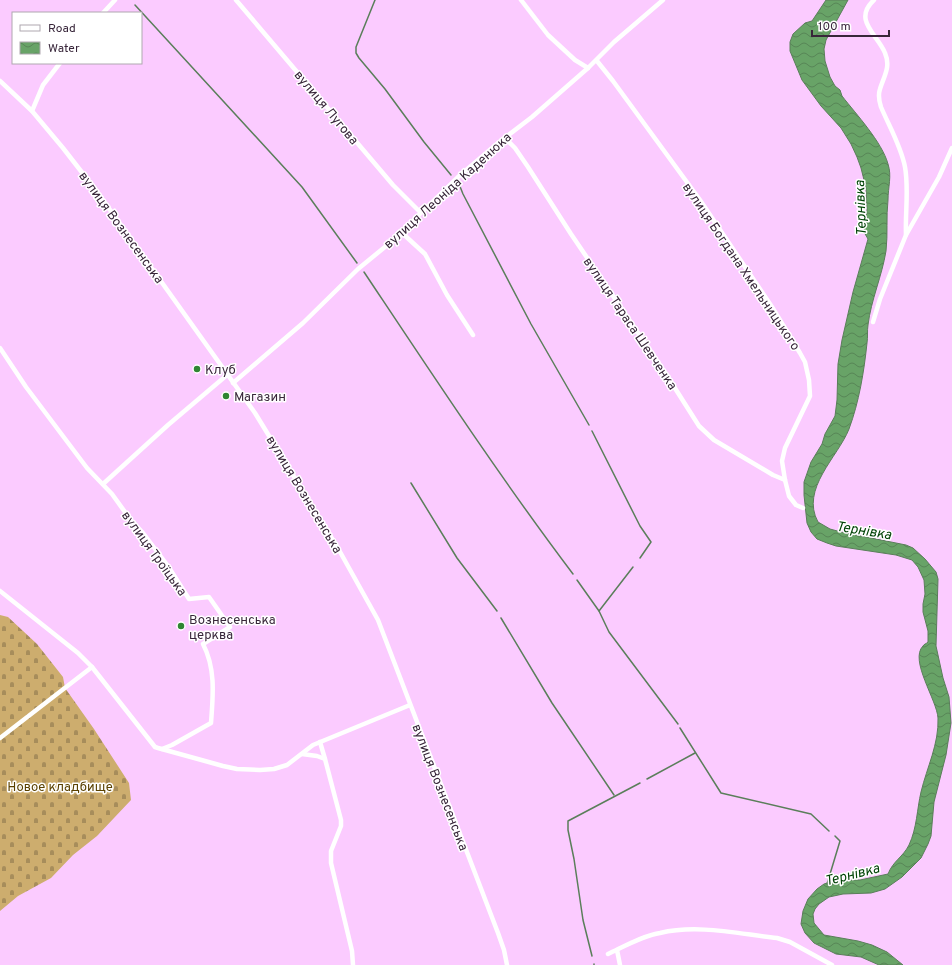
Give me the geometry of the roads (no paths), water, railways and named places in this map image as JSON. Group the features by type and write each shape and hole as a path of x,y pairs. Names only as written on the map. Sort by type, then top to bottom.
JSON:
{"street":[{"path":"104,12 115,0"},
{"name":"вулиця Лугова","path":"236,0 393,185 420,212"},
{"path":"521,0 548,36 575,60 588,68"},
{"name":"вулиця Леоніда Каденюка","path":"233,383 302,323 358,269 401,232 420,212 477,161 532,117 597,61 614,42 663,0"},
{"path":"874,0 869,4 865,17 866,23 872,35 885,53 887,62 888,69 880,90 879,100 901,153 905,167 907,182 906,235"},
{"name":"вулиця Богдана Хмельницького","path":"597,61 700,200 772,307 805,362 809,380 810,396 785,448 782,461 785,480 791,500 796,505 803,508"},
{"path":"32,111 43,85 59,64"},
{"name":"вулиця Вознесенська","path":"0,81 32,111 98,193 227,375 256,413 340,550 378,620 498,933 507,965"},
{"name":"вулиця Тараса Шевченка","path":"505,138 515,148 528,167 571,234 650,349 699,426 714,440 773,475 785,480"},
{"path":"873,322 880,299 906,235 939,177 952,148"},
{"path":"401,232 425,254 447,295 473,335"},
{"name":"вулиця Троїцька","path":"0,348 26,387 87,468 103,484 168,566 189,599 209,597 230,627 203,644 208,654 212,674 211,723 162,750"},
{"path":"103,484 168,425 227,375"},
{"path":"0,591 67,643 92,667 155,747 162,750 223,766 248,770 280,768 313,745 410,705"},
{"path":"0,738 92,667"},
{"path":"320,742 341,820 341,826 331,851 331,863 352,951 353,965"},
{"path":"302,754 317,756 325,759"},
{"path":"608,954 661,932 702,930 777,938 790,942 832,965"},
{"path":"617,950 620,965"}],"water":[{"path":"826,0 848,0 826,40 824,49 825,61 830,77 835,86 840,90 842,96 868,128 880,147 888,164 890,177 887,206 886,251 869,316 861,387 849,429 817,485 814,497 814,510 818,522 830,529 906,545 913,548 936,572 938,579 936,646 949,697 951,723 946,755 934,802 931,836 921,858 902,877 885,889 871,893 843,894 829,897 819,904 813,914 814,923 824,935 872,945 887,952 903,965 879,965 861,957 836,954 814,943 805,933 801,924 803,911 808,899 824,884 837,880 860,880 888,874 907,849 914,832 921,792 935,746 938,728 936,710 919,661 920,652 923,645 928,642 928,631 923,612 925,594 924,580 918,567 912,560 896,555 836,546 827,543 817,539 811,532 807,523 804,482 811,462 822,444 825,434 835,416 838,364 842,340 853,292 868,239 864,232 867,210 866,188 857,157 841,128 821,106 802,80 790,51 790,42 793,34 805,23 812,21"}],"waterway":[{"path":"375,0 356,47 356,53 451,175"},
{"path":"135,5 141,12"},
{"path":"142,13 302,187 357,263"},
{"path":"459,184 531,324 589,425"},
{"path":"364,272 440,387 573,574"},
{"path":"592,431 640,526 651,542 640,558"},
{"path":"411,483 457,558 497,611"},
{"path":"599,611 633,567"},
{"path":"577,580 599,611 609,632 678,724"},
{"path":"501,618 552,703 614,795"},
{"path":"680,728 721,793 811,814 829,831"},
{"path":"647,779 695,753"},
{"path":"592,956 583,920 568,830 568,821 640,783"},
{"name":"Тернівка","path":"827,884 840,841 835,836"}],"place":[{"name":"Клуб","path":"197,369"},
{"name":"Магазин","path":"226,396"},
{"name":"Вознесенська церква","path":"181,626"}],"park label":[{"name":"Новое кладбище","path":"60,786"}]}
